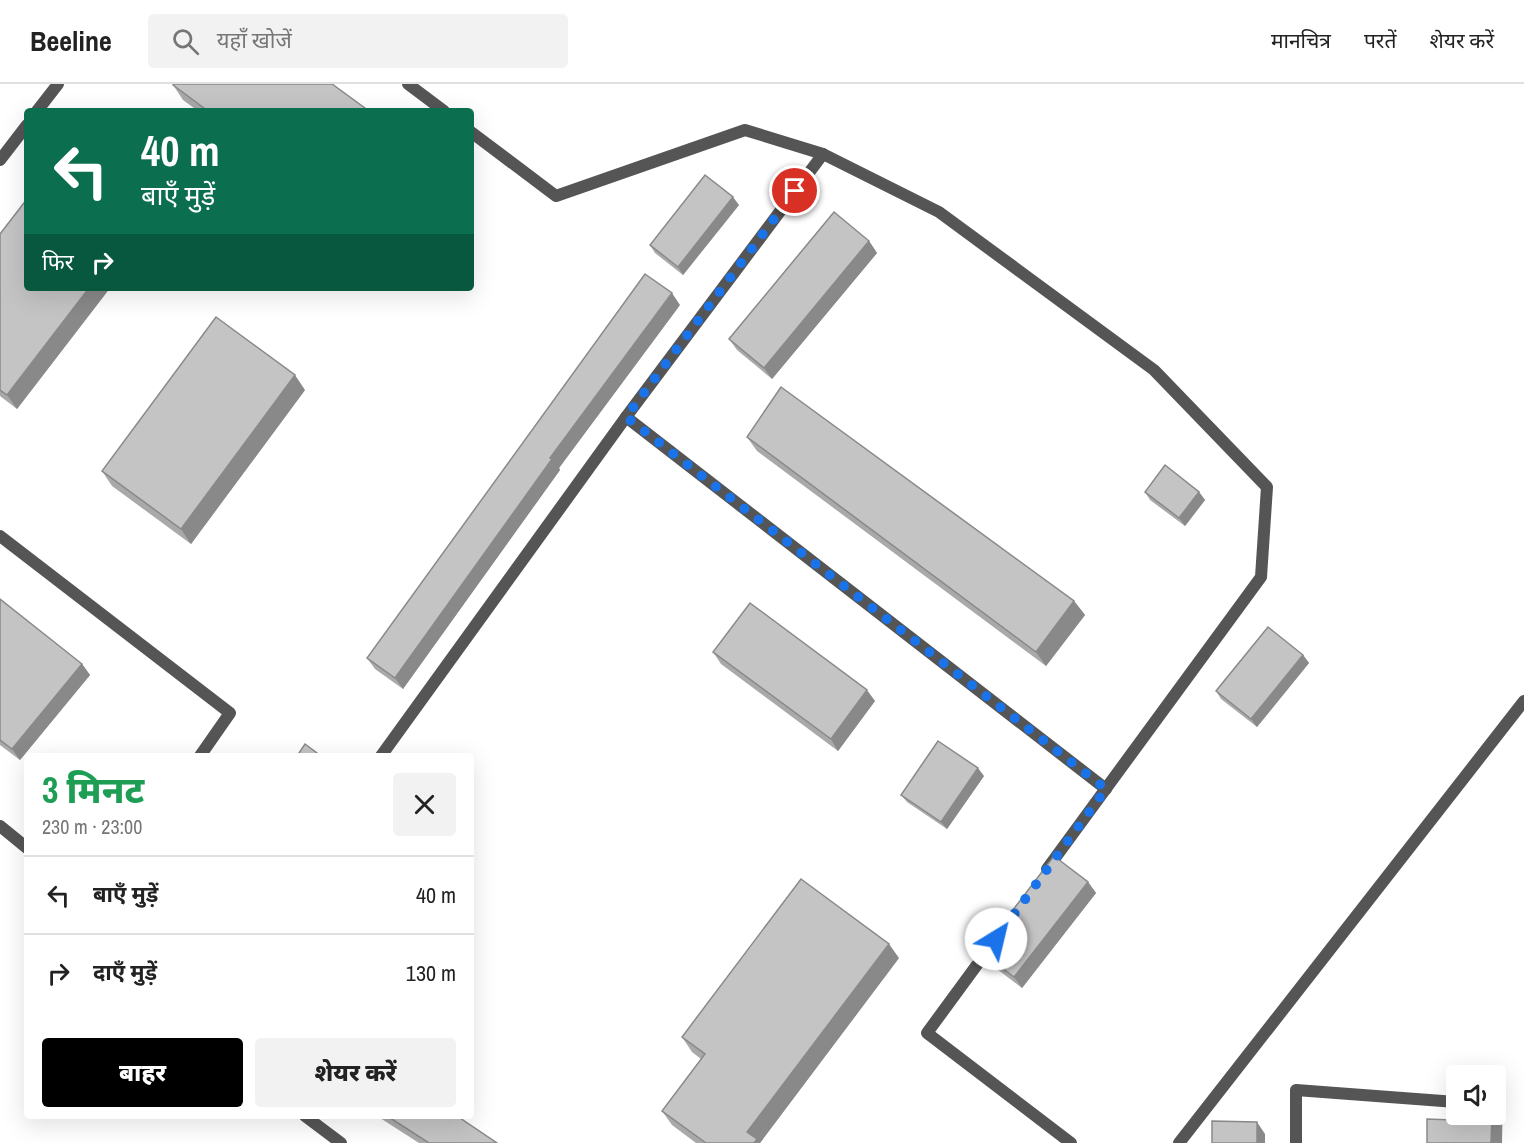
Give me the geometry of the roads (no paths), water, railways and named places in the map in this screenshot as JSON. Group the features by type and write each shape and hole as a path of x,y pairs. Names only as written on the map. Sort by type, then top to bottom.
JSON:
{"street":[{"path":"39,108 58,84"},
{"path":"408,84 440,108"},
{"path":"0,160 24,129"},
{"path":"474,134 556,196 746,130 823,154 939,212 1154,370 1267,487 1261,577 1037,883"},
{"path":"383,753 626,417 823,154"},
{"path":"626,417 1106,789"},
{"path":"0,536 230,713 202,753"},
{"path":"1179,1143 1524,701"},
{"path":"0,826 24,846"},
{"path":"1002,930 927,1033 1071,1143"},
{"path":"1296,1143 1296,1090 1446,1100"},
{"path":"309,1119 341,1143"}]}
